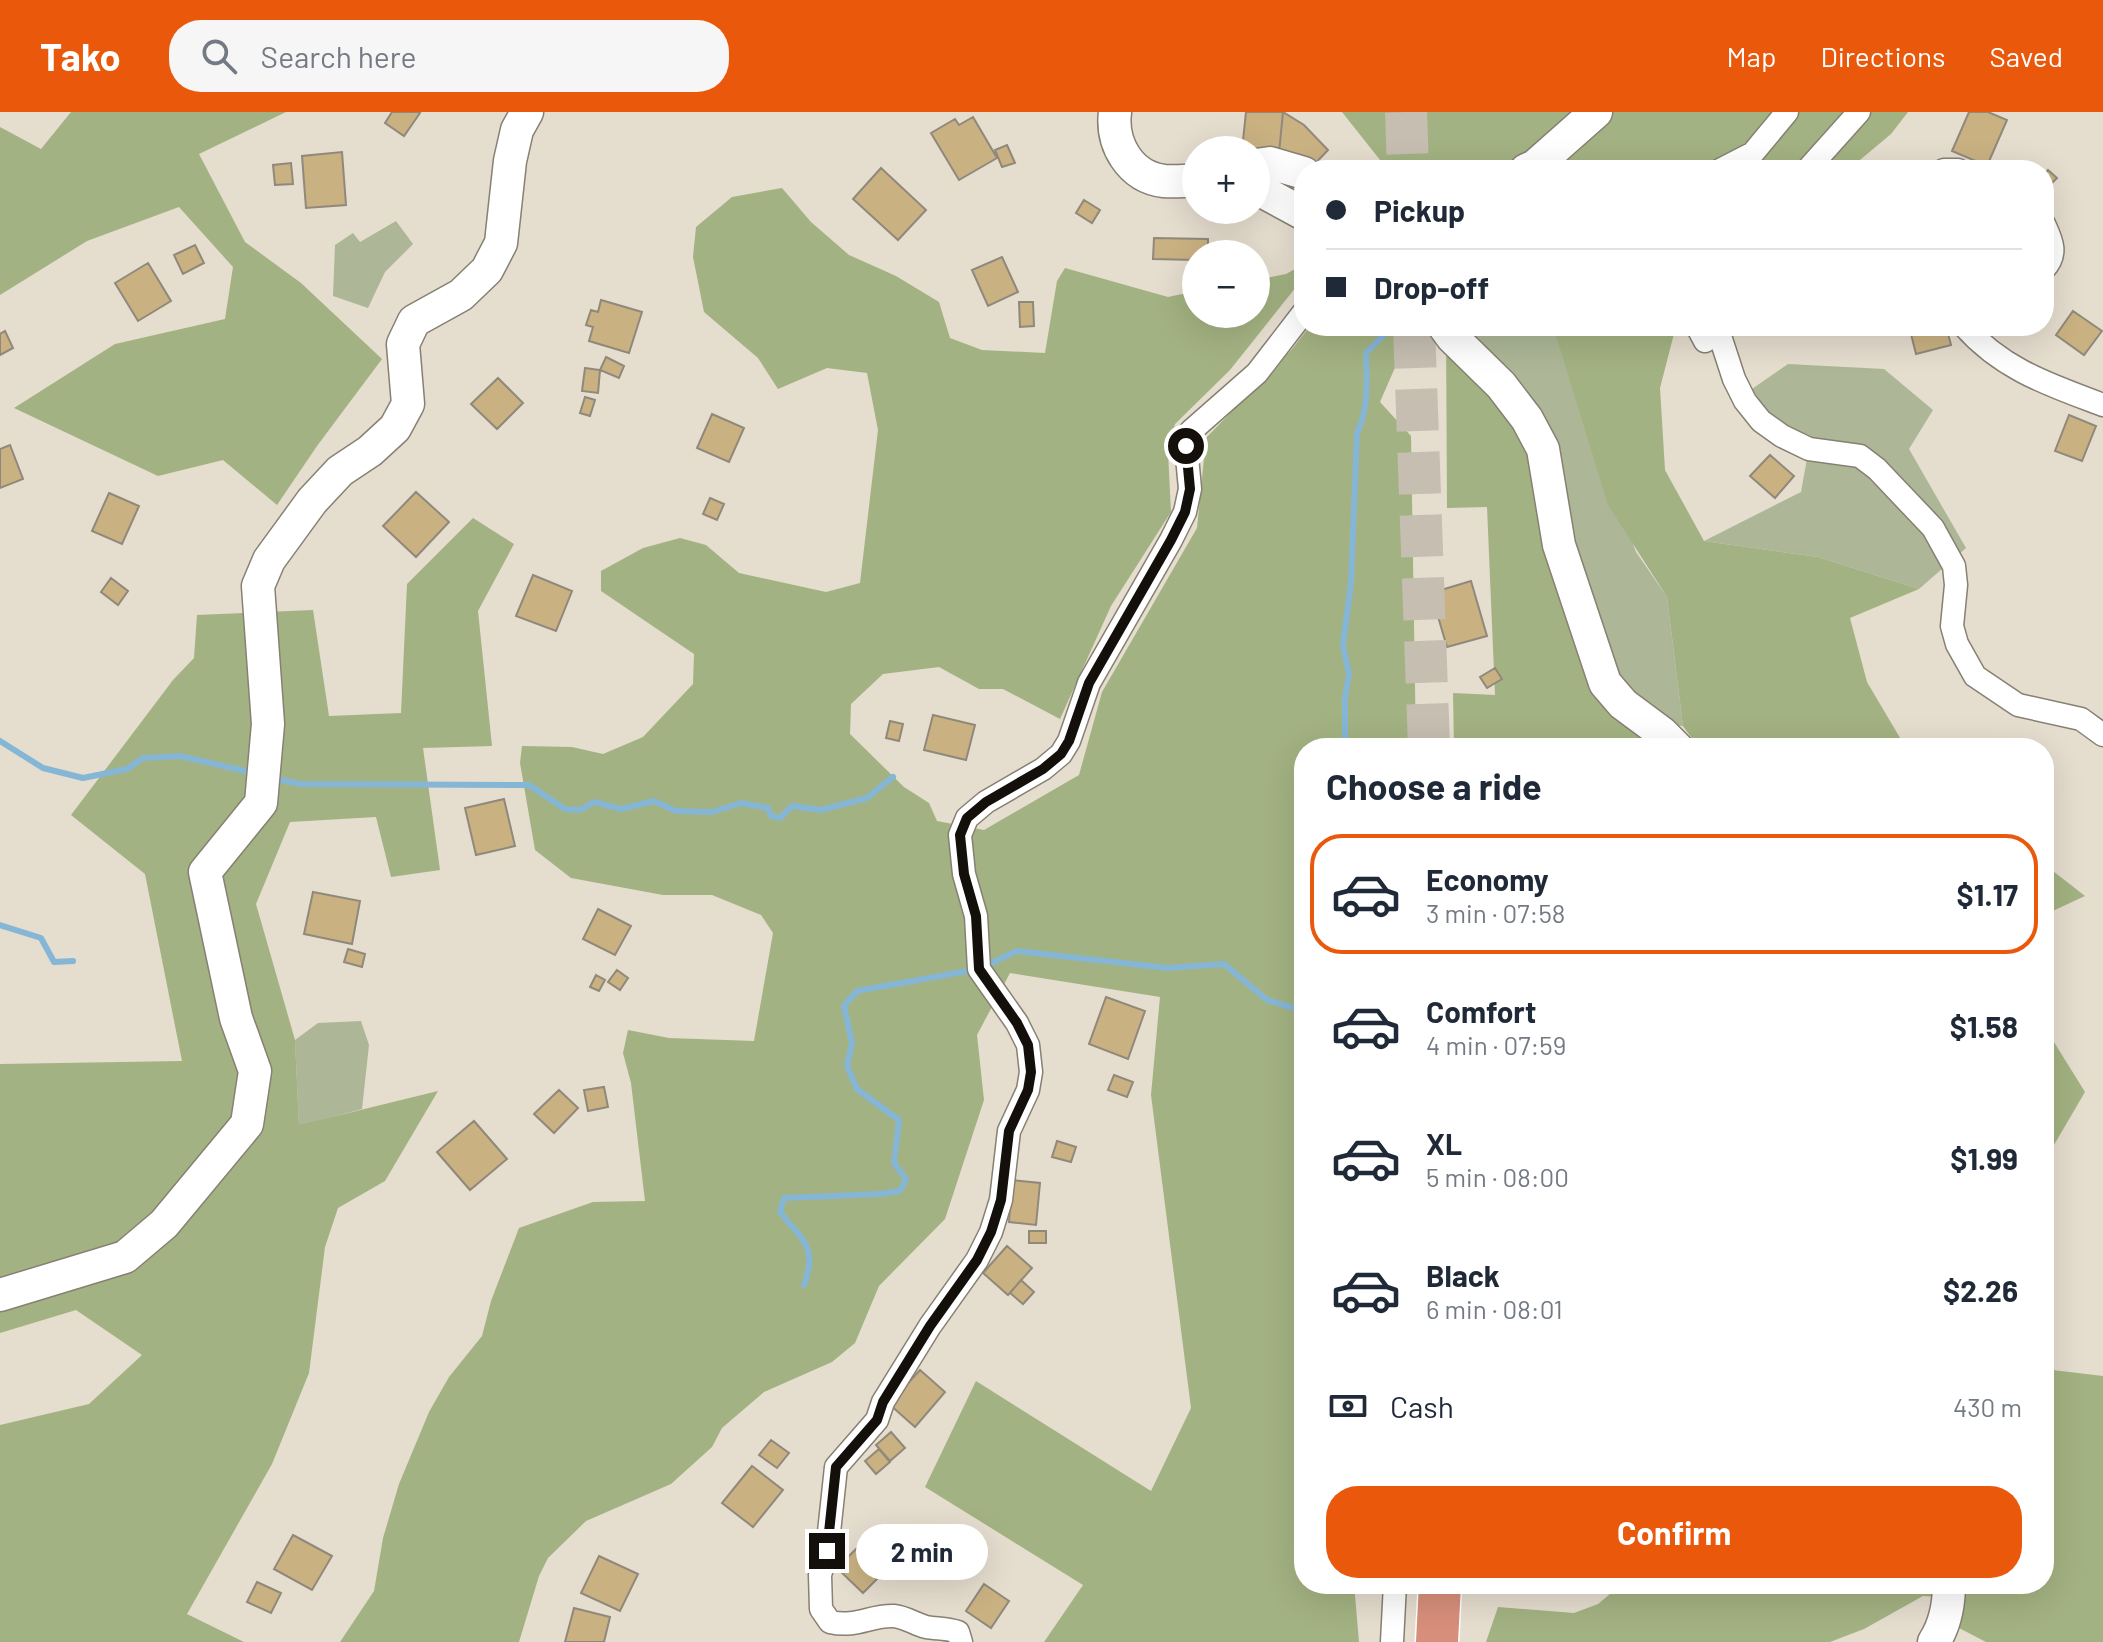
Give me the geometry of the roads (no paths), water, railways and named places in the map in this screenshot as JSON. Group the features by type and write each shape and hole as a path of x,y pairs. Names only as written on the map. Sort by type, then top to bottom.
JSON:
{"highway":[{"path":"1437,1642 1439,1594"}],"street":[{"path":"0,1295 125,1257 164,1224 247,1124 255,1071 236,1018 205,872 261,803 268,724 258,586 269,560 312,501 340,471 370,451 395,428 408,404 403,344 414,321 461,295 487,270 501,243 510,161 517,130 527,112"},
{"path":"1115,112 1115,136 1124,157 1144,174 1163,181 1182,180"},
{"path":"1542,160 1596,112"},
{"path":"1739,160 1753,153 1787,112"},
{"path":"1816,160 1859,112"},
{"path":"1270,163 1294,170"},
{"path":"1270,196 1294,209"},
{"path":"961,1642 958,1632 925,1627 897,1616 843,1625 830,1622 821,1609 819,1595 836,1467 877,1420 883,1402 930,1326 977,1260 991,1232 1001,1200 1009,1131 1028,1090 1031,1072 1028,1045 1017,1023 979,969 976,916 964,874 960,835 967,818 986,802 1043,769 1061,754 1069,741 1089,683 1185,512 1190,489 1186,446 1191,431 1257,373 1294,325"},
{"path":"1454,336 1501,385 1527,419 1543,449 1559,545 1605,683 1623,704 1667,738"},
{"path":"1723,336 1734,379 1745,401 1761,421 1809,449 1860,456 1877,469 1933,528 1954,566 1956,585 1952,626 1964,660 1975,676 2018,705 2081,719 2103,735"},
{"path":"1975,336 2002,361 2023,374 2103,405"},
{"path":"1392,1642 1394,1594"},
{"path":"1934,1642 1941,1631 1949,1594"}],"waterway":[{"path":"1345,738 1345,697 1349,675 1343,645 1351,582 1357,433 1365,404 1366,353 1383,336"},
{"path":"0,741 43,768 83,778 127,769 143,758 180,756 254,773"},
{"path":"273,778 300,784 529,785 565,809 580,810 594,802 621,809 654,801 676,811 712,812 741,803 768,808 771,816 780,818 792,806 821,810 867,798 893,777"},
{"path":"0,925 41,938 54,962 73,961"},
{"path":"804,1285 809,1253 780,1212 784,1198 900,1191 906,1179 894,1163 899,1120 857,1089 847,1066 852,1043 844,1006 857,991 979,969 1017,951 1167,968 1224,964 1267,1000 1294,1008"}],"tunnel":[{"path":"1406,112 1408,160"},
{"path":"1414,336 1429,738"}]}
